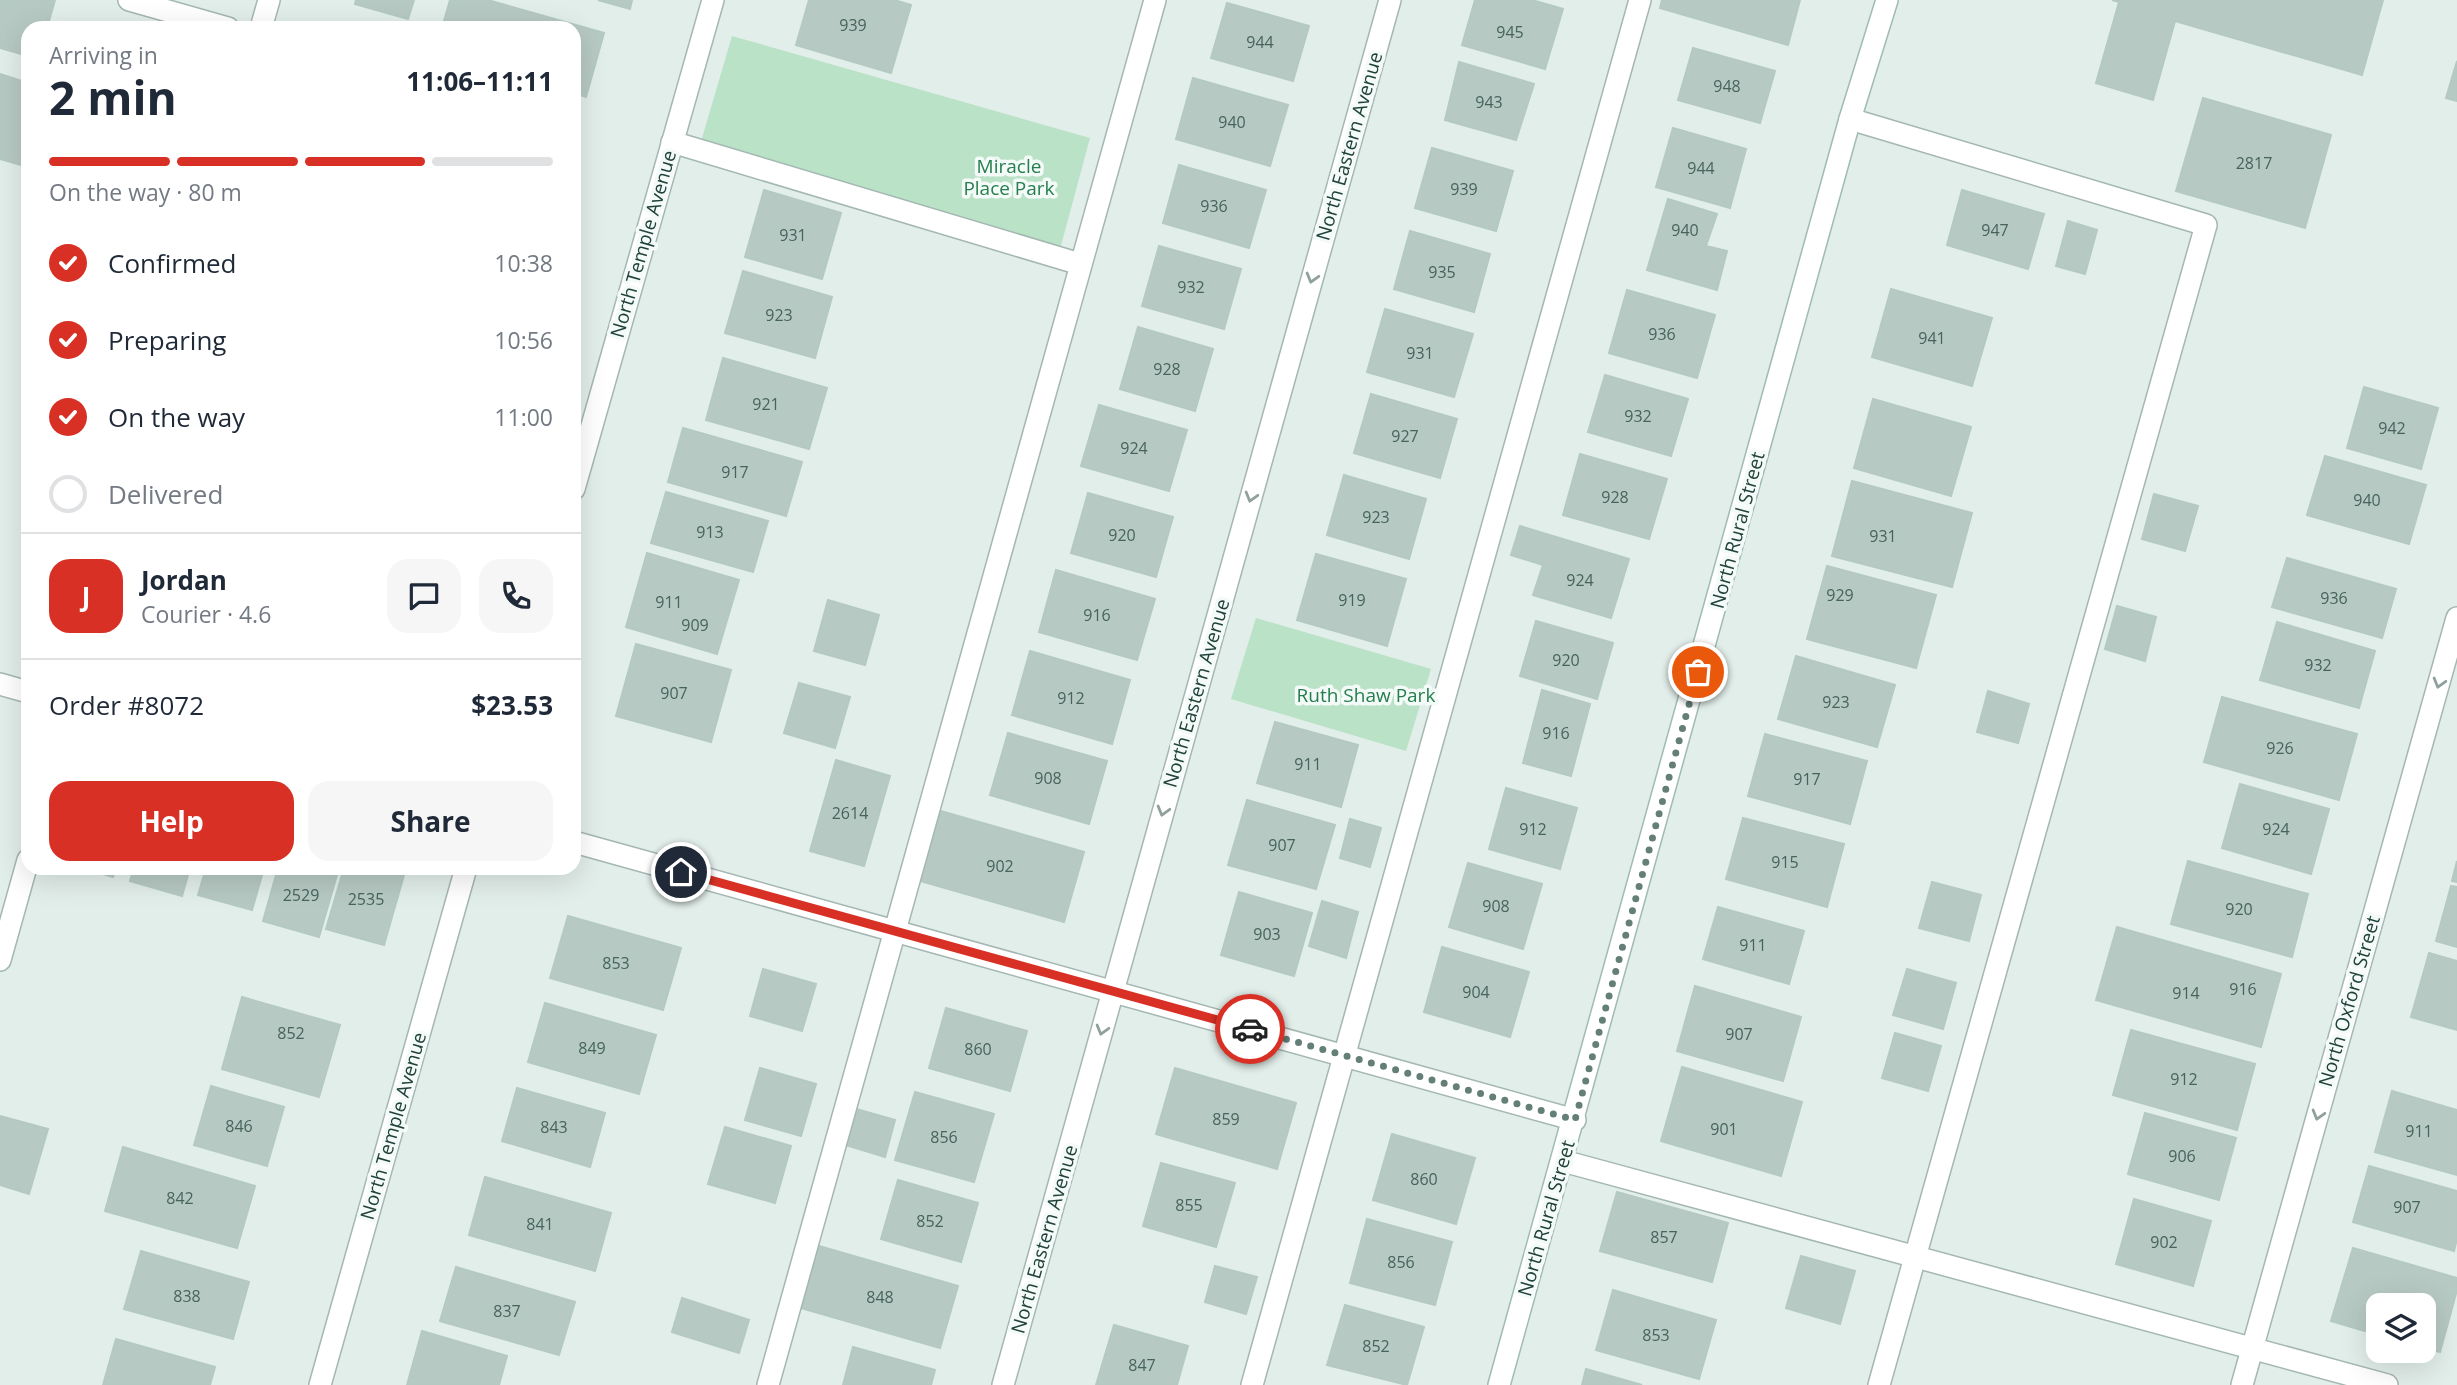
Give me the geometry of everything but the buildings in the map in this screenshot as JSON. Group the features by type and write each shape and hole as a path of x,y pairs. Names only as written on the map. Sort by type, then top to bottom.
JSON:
{"street":[{"path":"129,0 203,21"},
{"path":"263,21 269,0"},
{"name":"North Temple Avenue","path":"581,464 713,0"},
{"path":"768,1385 1155,0"},
{"name":"North Eastern Avenue","path":"1003,1385 1390,0"},
{"path":"1252,1385 1640,0"},
{"name":"North Rural Street","path":"1499,1385 1575,1120 1850,120 1887,0"},
{"path":"1850,120 2206,225 1879,1385"},
{"path":"672,142 1080,264"},
{"name":"North Oxford Street","path":"2242,1385 2457,618"},
{"path":"0,684 21,690"},
{"path":"581,844 1575,1120"},
{"path":"0,960 24,875"},
{"name":"North Temple Avenue","path":"320,1385 464,875"},
{"path":"1563,1161 2386,1385"}],"green space":[{"name":"Miracle Place Park","path":"732,36 1090,138 1059,253 700,145"},
{"name":"Ruth Shaw Park","path":"1256,618 1431,669 1406,751 1231,699"}],"way so far":[{"path":"1250,1029 1575,1120 1698,672"}],"route":[{"path":"681,872 1250,1029"}]}
